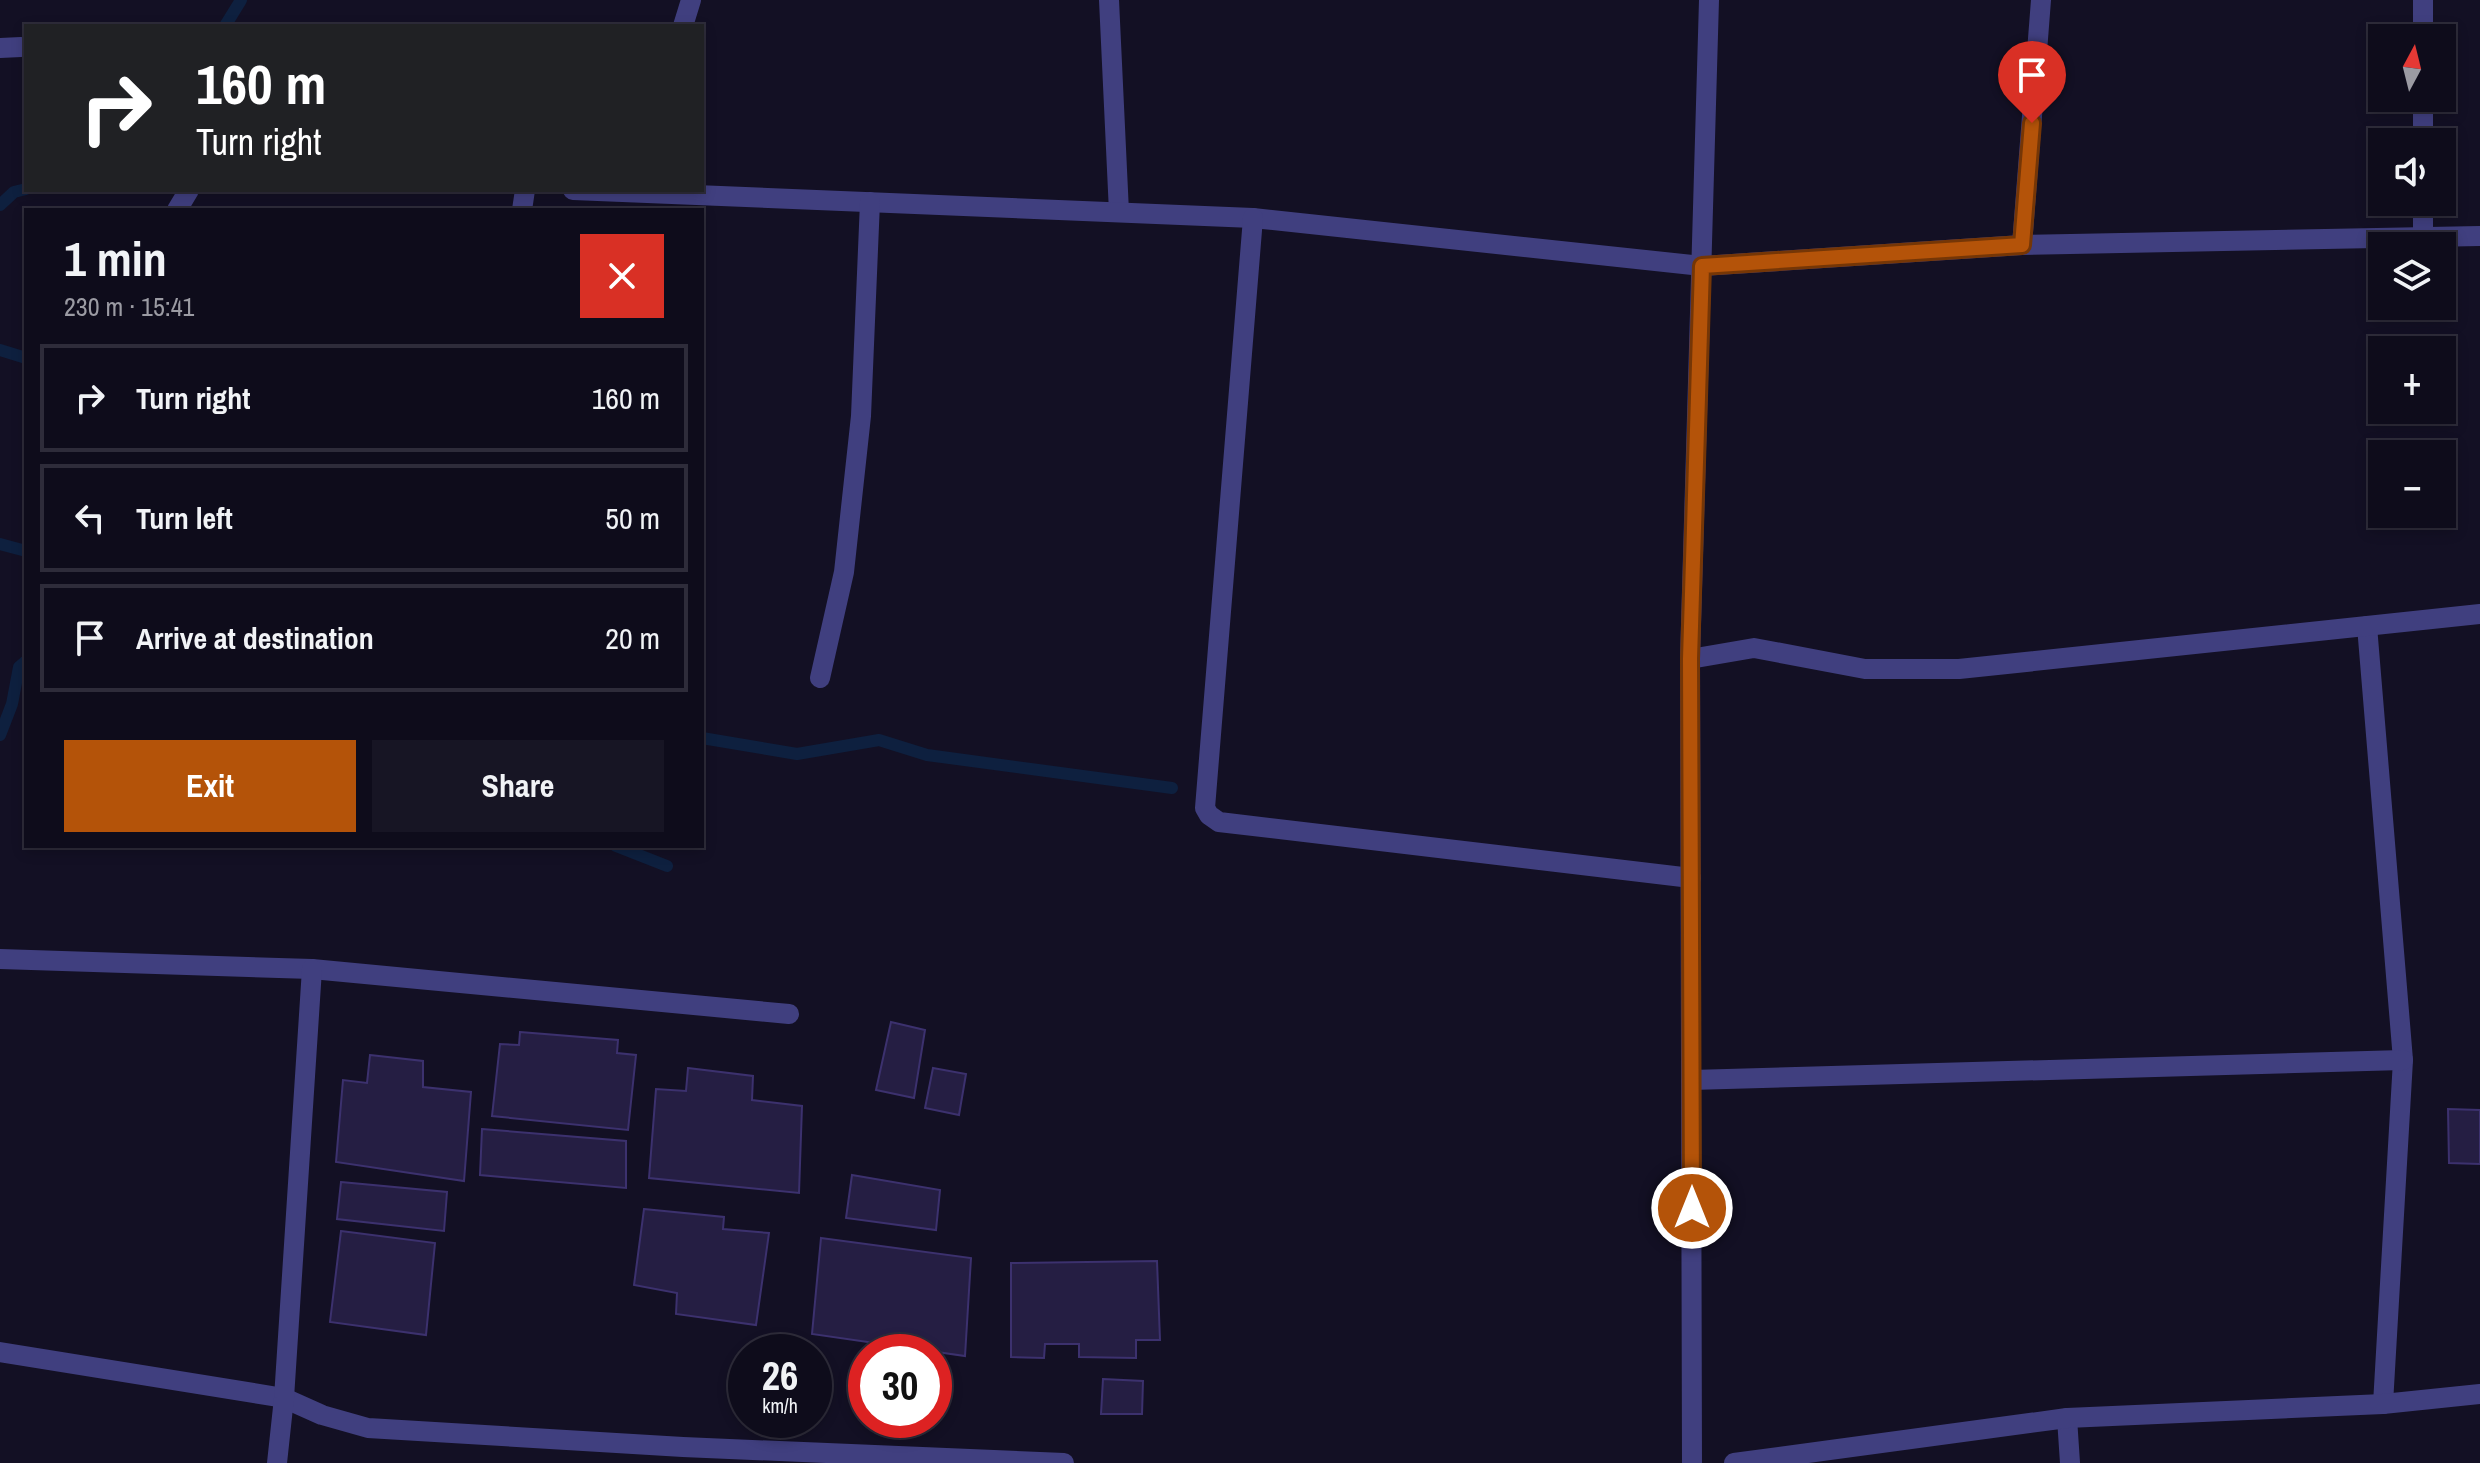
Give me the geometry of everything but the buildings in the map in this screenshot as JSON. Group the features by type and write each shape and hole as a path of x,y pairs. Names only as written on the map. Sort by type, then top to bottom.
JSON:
{"street":[{"path":"684,24 691,0"},
{"path":"1109,0 1119,212"},
{"path":"1692,1463 1690,659 1709,0"},
{"path":"2022,245 2041,0"},
{"path":"2423,0 2423,24"},
{"path":"0,48 21,47"},
{"path":"622,192 1253,218 1702,266 2022,245 2368,239"},
{"path":"820,678 844,572 861,416 870,202"},
{"path":"1253,218 1205,808 1209,815 1219,822 1691,878"},
{"path":"2456,237 2480,236"},
{"path":"1690,659 1754,648 1865,669 1959,669 2480,614"},
{"path":"2367,626 2403,1060 2383,1404"},
{"path":"0,959 312,969 789,1014"},
{"path":"277,1463 312,969"},
{"path":"1691,1080 2403,1060"},
{"path":"0,1352 284,1398 322,1415 368,1428 682,1455 1064,1463"},
{"path":"1734,1463 2067,1418 2383,1404 2480,1394"},
{"path":"2067,1418 2070,1463"}],"waterway":[{"path":"226,24 241,0"},
{"path":"0,205 14,192 24,190"},
{"path":"0,350 24,357"},
{"path":"0,544 24,550"},
{"path":"0,735 12,704 19,667 24,663"},
{"path":"704,738 797,754 879,740 927,755 1172,788"},
{"path":"621,848 667,866"}],"route":[{"path":"1692,1208 1690,659 1702,266 2022,245 2032,123"}]}
